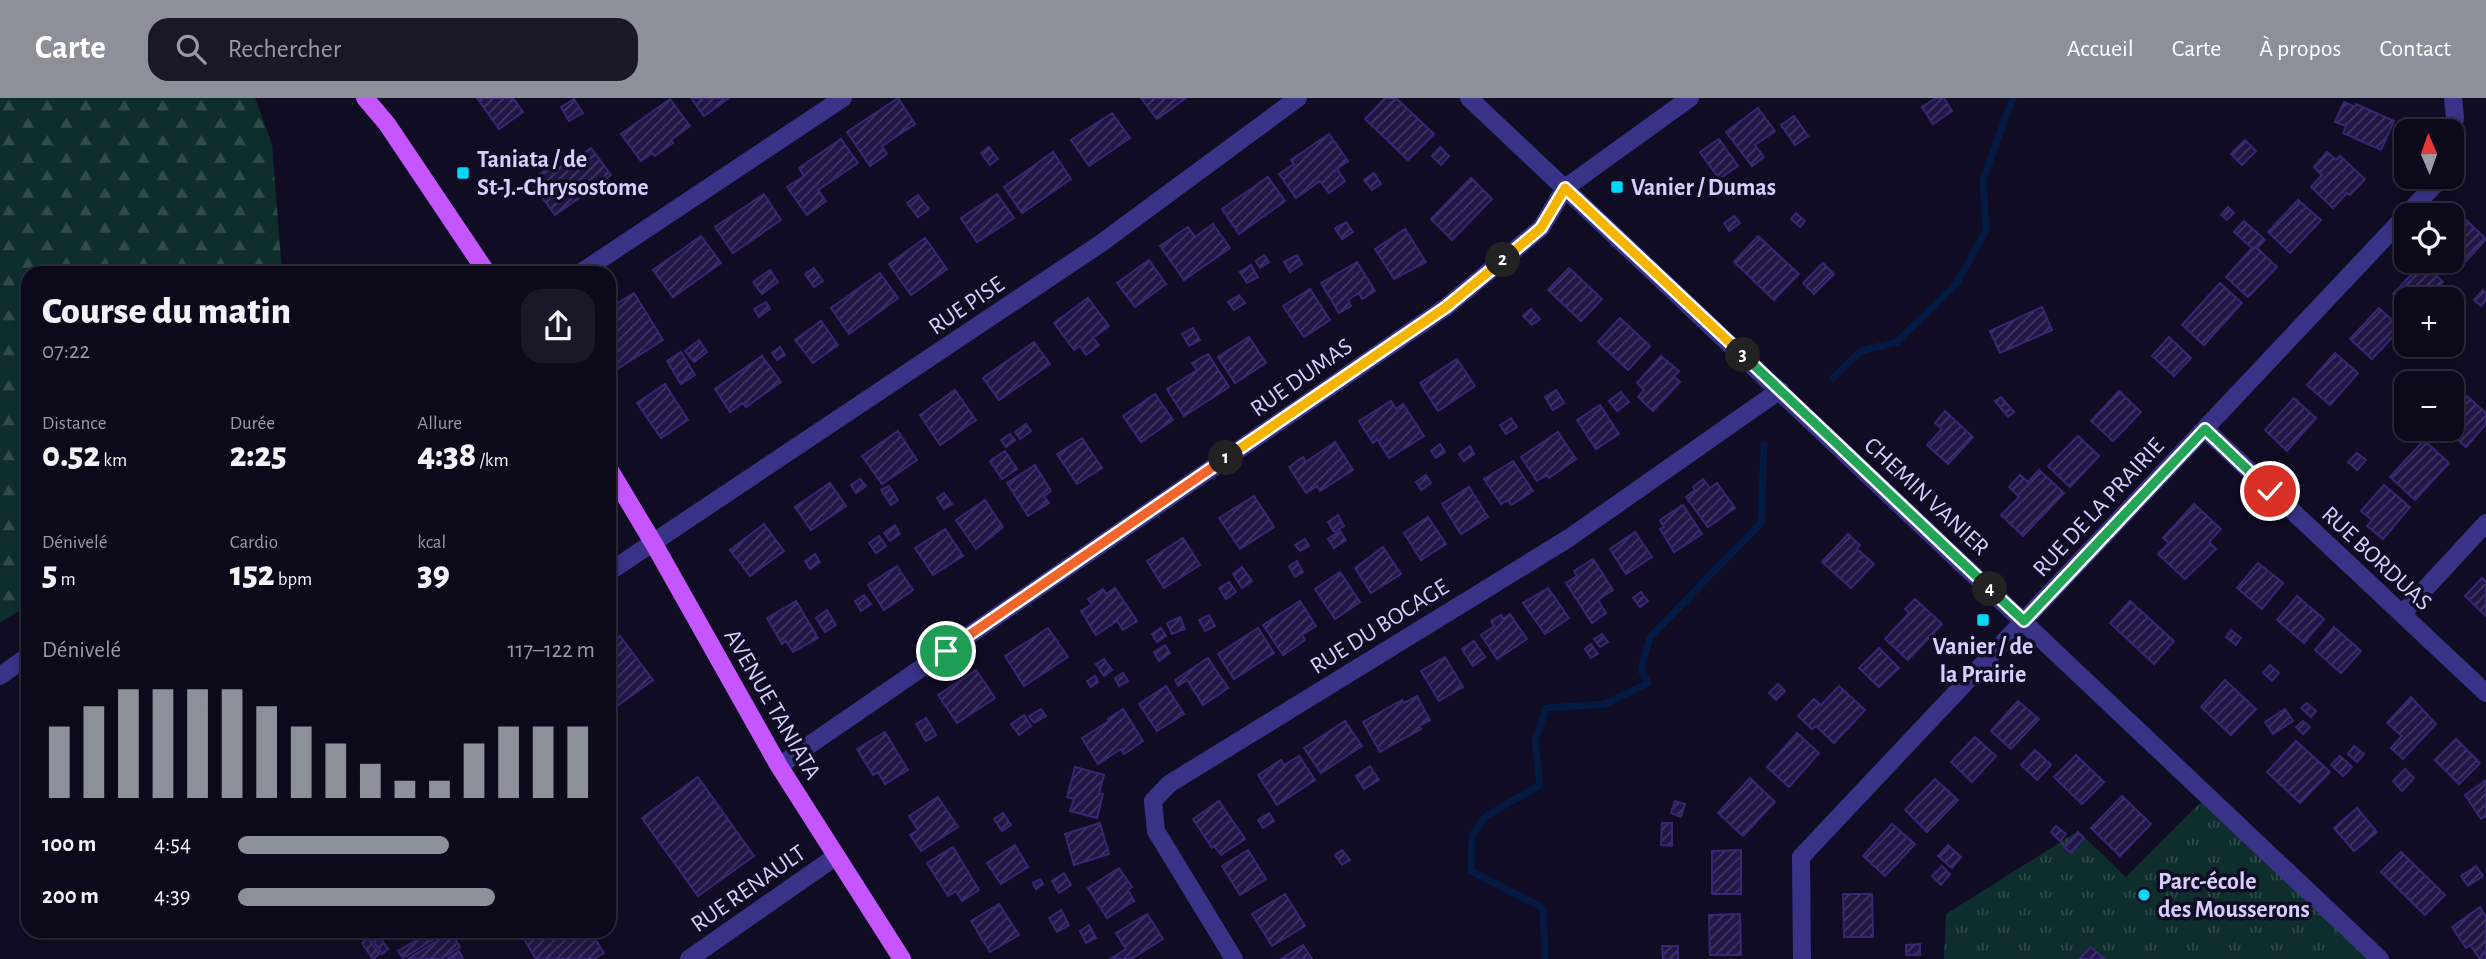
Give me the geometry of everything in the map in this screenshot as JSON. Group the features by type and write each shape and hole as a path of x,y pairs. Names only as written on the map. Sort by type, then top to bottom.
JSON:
{"main road":[{"path":"365,98 387,124 482,266"},
{"name":"AVENUE TANIATA","path":"616,481 779,766 901,959"}],"street":[{"path":"591,266 843,98"},
{"name":"RUE PISE","path":"616,568 1100,244 1298,98"},
{"name":"CHEMIN VANIER","path":"1469,98 2380,959"},
{"name":"RUE DUMAS","path":"779,766 1446,307 1541,228 1565,188 1690,98"},
{"path":"2453,98 2455,119"},
{"name":"RUE DE LA PRAIRIE","path":"1802,959 1801,857 2431,189"},
{"name":"RUE DU BOCAGE","path":"1234,959 1156,831 1153,801 1169,784 1569,538 1780,390"},
{"name":"RUE BORDUAS","path":"2205,429 2486,693"},
{"path":"2402,614 2486,523"},
{"path":"0,676 21,661"},
{"name":"RUE RENAULT","path":"689,959 835,857"}],"green space":[{"path":"0,98 255,98 272,144 281,266 21,266 21,610 0,622"},
{"name":"Parc-école des Mousserons","path":"2208,795 2380,959 1944,959 1946,914 2078,831 2126,877"}],"building":[{"path":"477,98 513,98 523,112 499,129"},
{"path":"691,98 729,98 704,116"},
{"path":"898,98 915,124 882,146 887,154 870,166 847,132"},
{"path":"1141,98 1186,98 1157,119"},
{"path":"1385,98 1396,98 1434,134 1408,160 1365,119"},
{"path":"1936,98 1944,98 1952,111 1933,124 1922,107"},
{"path":"574,99 583,113 569,121 561,107"},
{"path":"670,99 690,126 655,156 652,153 641,161 621,134"},
{"path":"2344,102 2355,107 2356,104 2394,121 2381,150 2343,133 2346,126 2335,122"},
{"path":"1758,108 1775,131 1755,145 1764,157 1752,166 1726,132"},
{"path":"1112,113 1130,138 1089,166 1071,140"},
{"path":"1794,116 1808,136 1795,145 1781,125"},
{"path":"1329,134 1348,161 1337,169 1345,181 1329,193 1320,181 1296,198 1279,174 1294,164 1291,160"},
{"path":"841,139 858,163 818,190 826,201 807,215 787,187 804,176 799,168"},
{"path":"1719,139 1738,166 1719,179 1700,152"},
{"path":"2245,140 2256,151 2242,165 2231,154"},
{"path":"989,147 998,159 990,165 981,153"},
{"path":"1440,147 1449,156 1441,165 1432,156"},
{"path":"591,148 611,175 555,215 530,181 559,160 565,167"},
{"path":"1053,152 1071,179 1022,213 1004,187"},
{"path":"2327,152 2336,160 2340,156 2365,179 2333,208 2311,187 2322,175 2314,167"},
{"path":"1374,173 1381,184 1372,190 1364,180"},
{"path":"1268,177 1285,201 1239,234 1222,209"},
{"path":"1471,178 1492,199 1452,240 1431,219"},
{"path":"764,194 781,220 733,253 715,227"},
{"path":"997,194 1014,218 977,242 961,218"},
{"path":"918,195 929,209 918,217 907,203"},
{"path":"2298,200 2321,220 2290,253 2268,232"},
{"path":"2228,207 2234,213 2227,220 2221,215"},
{"path":"1796,213 1805,221 1800,227 1791,219"},
{"path":"1734,216 1740,223 1729,231 1724,223"},
{"path":"2464,218 2486,239 2464,264"},
{"path":"2244,221 2265,240 2257,248 2277,267 2248,297 2226,277 2252,248 2234,232"},
{"path":"1346,222 1353,232 1342,239 1335,228"},
{"path":"1213,224 1230,248 1184,280 1160,246 1188,227 1195,237"},
{"path":"1405,229 1426,262 1394,279 1375,249"},
{"path":"701,236 721,263 673,297 653,270"},
{"path":"1758,236 1799,274 1774,300 1734,262"},
{"path":"925,238 947,269 911,295 889,264"},
{"path":"1264,255 1269,262 1260,268 1256,261"},
{"path":"1297,255 1302,264 1290,272 1284,262"},
{"path":"1149,260 1166,284 1135,307 1117,283"},
{"path":"1357,262 1375,291 1362,299 1359,293 1348,300 1351,306 1339,313 1321,283"},
{"path":"1823,263 1834,274 1814,294 1803,283"},
{"path":"1251,265 1258,277 1247,283 1240,272"},
{"path":"814,268 823,281 814,287 805,274"},
{"path":"1569,268 1602,299 1581,321 1548,290"},
{"path":"770,270 778,282 762,294 753,282"},
{"path":"880,273 898,298 849,334 831,308"},
{"path":"2413,273 2434,273 2443,282 2438,287 2400,287"},
{"path":"2220,283 2242,303 2204,345 2182,325"},
{"path":"1310,289 1330,320 1304,337 1283,306"},
{"path":"2483,290 2486,300 2481,306 2474,300"},
{"path":"634,293 663,340 617,369 616,367 616,304"},
{"path":"1239,295 1245,303 1234,310 1228,302"},
{"path":"1088,298 1109,326 1093,338 1099,345 1086,355 1080,346 1074,350 1054,323"},
{"path":"766,302 770,309 759,317 754,309"},
{"path":"2042,307 2052,330 2000,353 1990,331"},
{"path":"2379,308 2394,322 2394,335 2372,359 2350,339"},
{"path":"1531,309 1540,319 1532,325 1523,316"},
{"path":"1620,318 1650,346 1628,370 1598,342"},
{"path":"821,321 838,345 813,363 795,340"},
{"path":"1193,328 1200,340 1189,346 1182,334"},
{"path":"1249,337 1266,363 1235,383 1218,357"},
{"path":"2169,337 2191,358 2174,376 2152,356"},
{"path":"699,340 707,352 694,362 685,351"},
{"path":"1034,342 1050,364 999,400 983,378"},
{"path":"780,347 785,355 777,360 772,353"},
{"path":"681,352 695,375 681,384 667,361"},
{"path":"2335,353 2358,373 2330,405 2307,385"},
{"path":"1208,354 1229,387 1184,416 1167,389 1197,370 1192,363"},
{"path":"762,356 781,382 746,407 743,403 730,412 715,389"},
{"path":"1661,356 1679,371 1674,376 1680,382 1653,411 1638,397 1644,390 1637,383"},
{"path":"1457,359 1475,386 1438,411 1420,383"},
{"path":"665,384 688,420 661,438 637,403"},
{"path":"955,390 976,420 940,445 920,415"},
{"path":"1556,390 1564,403 1553,410 1545,397"},
{"path":"2119,391 2141,412 2113,441 2091,421"},
{"path":"1621,392 1629,402 1617,411 1609,401"},
{"path":"1155,394 1173,420 1141,442 1123,416"},
{"path":"2467,396 2486,413 2486,424 2466,447 2459,441 2464,441 2464,400"},
{"path":"2001,397 2014,412 2008,417 1995,401"},
{"path":"2294,398 2316,418 2287,451 2265,430"},
{"path":"1391,401 1396,409 1403,404 1424,436 1389,458 1377,439 1373,443 1359,421"},
{"path":"1600,405 1619,434 1596,449 1577,420"},
{"path":"1945,411 1973,437 1948,464 1927,445 1942,429 1935,423"},
{"path":"1511,418 1517,427 1506,434 1500,425"},
{"path":"1026,424 1031,431 1020,439 1015,432"},
{"path":"898,431 917,460 882,484 862,456"},
{"path":"1558,432 1576,459 1549,478 1547,475 1537,481 1521,457"},
{"path":"1010,434 1015,440 1006,447 1001,440"},
{"path":"2078,436 2099,456 2070,487 2048,466"},
{"path":"1082,438 1102,468 1077,484 1057,454"},
{"path":"2423,441 2449,463 2415,500 2390,477"},
{"path":"1335,442 1353,470 1320,491 1317,486 1306,493 1289,467 1303,457 1306,462"},
{"path":"1440,444 1445,452 1436,458 1431,451"},
{"path":"1470,446 1474,454 1464,461 1459,454"},
{"path":"1005,451 1017,469 1002,479 990,461"},
{"path":"2357,453 2366,460 2357,470 2348,462"},
{"path":"1513,461 1533,491 1511,505 1508,500 1501,504 1484,479"},
{"path":"1035,465 1051,491 1044,496 1049,503 1028,516 1007,483"},
{"path":"2039,470 2064,493 2023,536 2001,515 2019,497 2009,487 2020,475 2028,482"},
{"path":"1426,475 1431,483 1421,490 1416,482"},
{"path":"860,479 866,486 856,493 851,485"},
{"path":"1703,479 1710,488 1717,483 1735,508 1708,527 1686,497"},
{"path":"830,483 846,506 811,530 795,507"},
{"path":"2384,485 2410,507 2383,539 2367,526 2372,520 2361,511"},
{"path":"889,486 898,500 891,505 881,490"},
{"path":"1469,487 1488,517 1461,534 1442,504"},
{"path":"944,493 952,504 944,509 937,498"},
{"path":"1254,496 1274,527 1240,549 1219,518"},
{"path":"985,500 1003,527 976,549 956,520"},
{"path":"2194,504 2221,529 2209,542 2216,549 2185,579 2158,554 2169,543 2163,538"},
{"path":"1683,505 1702,534 1674,552 1660,529 1664,527 1660,520"},
{"path":"1338,515 1344,526 1334,532 1328,522"},
{"path":"1428,517 1446,544 1421,560 1404,533"},
{"path":"764,524 784,551 750,576 730,550"},
{"path":"895,525 900,534 890,541 884,533"},
{"path":"945,529 963,556 933,575 915,548"},
{"path":"1340,531 1346,540 1334,548 1328,539"},
{"path":"1635,532 1652,557 1626,574 1610,549"},
{"path":"1848,534 1860,545 1857,549 1874,564 1851,588 1822,562"},
{"path":"879,536 886,546 876,553 869,543"},
{"path":"1183,538 1200,565 1164,588 1147,561"},
{"path":"1305,539 1309,546 1300,551 1295,545"},
{"path":"1383,547 1401,574 1371,593 1355,568"},
{"path":"815,554 820,562 810,569 805,561"},
{"path":"1593,559 1613,590 1598,600 1606,613 1592,623 1566,583 1577,576 1574,571"},
{"path":"1297,561 1303,572 1295,577 1289,566"},
{"path":"2258,563 2283,583 2262,609 2237,588"},
{"path":"897,566 913,590 884,610 868,585"},
{"path":"1242,567 1252,581 1242,588 1233,574"},
{"path":"1340,572 1360,602 1335,619 1315,589"},
{"path":"2482,578 2486,582 2486,616 2465,596"},
{"path":"1229,582 1236,592 1226,599 1219,588"},
{"path":"1115,588 1137,621 1123,630 1117,621 1096,635 1081,611 1092,604 1088,599 1103,589 1106,594"},
{"path":"1548,588 1569,618 1545,634 1523,603"},
{"path":"1641,592 1648,601 1640,607 1633,598"},
{"path":"864,595 871,604 861,611 855,601"},
{"path":"2297,596 2324,619 2304,643 2277,620"},
{"path":"1915,599 1942,624 1908,660 1885,639 1909,613 1905,609"},
{"path":"796,601 818,638 793,652 786,641 782,644 767,618"},
{"path":"1300,601 1316,626 1302,635 1305,640 1283,655 1263,625"},
{"path":"2130,601 2174,641 2154,664 2110,623"},
{"path":"827,610 836,625 825,632 816,618"},
{"path":"1510,614 1527,639 1497,659 1481,635 1494,626 1491,621 1501,615 1503,619"},
{"path":"1209,615 1215,626 1205,631 1199,620"},
{"path":"1180,617 1185,629 1172,634 1167,623"},
{"path":"2334,627 2361,651 2341,673 2315,650"},
{"path":"1048,628 1068,657 1024,686 1005,656"},
{"path":"1161,628 1166,636 1157,642 1152,634"},
{"path":"1258,628 1274,653 1234,679 1218,654"},
{"path":"2231,630 2241,638 2236,645 2226,637"},
{"path":"1602,634 1608,642 1600,647 1594,639"},
{"path":"620,636 653,680 616,707 616,639"},
{"path":"1474,641 1485,657 1473,666 1462,649"},
{"path":"1591,644 1598,654 1591,658 1585,649"},
{"path":"1165,645 1170,653 1159,661 1154,652"},
{"path":"1879,648 1899,668 1879,687 1859,668"},
{"path":"1445,657 1463,687 1439,701 1421,671"},
{"path":"1208,658 1228,688 1203,705 1187,680 1178,686 1175,680"},
{"path":"1104,659 1112,670 1104,676 1096,664"},
{"path":"2270,665 2279,673 2272,681 2263,673"},
{"path":"976,670 995,698 957,723 938,695"},
{"path":"1123,673 1128,681 1119,686 1115,678"},
{"path":"1095,676 1098,682 1091,687 1087,681"},
{"path":"2225,680 2256,709 2231,735 2201,707"},
{"path":"1778,684 1785,691 1776,700 1769,693"},
{"path":"1166,686 1184,714 1157,731 1139,704"},
{"path":"1839,686 1865,710 1834,743 1816,726 1812,729 1798,716 1814,699 1821,705"},
{"path":"1417,696 1430,720 1419,726 1421,729 1380,752 1363,722 1402,700 1404,703"},
{"path":"2411,697 2436,724 2403,759 2391,748 2402,736 2387,723"},
{"path":"2018,701 2039,719 2011,749 1991,731"},
{"path":"2307,703 2316,711 2311,717 2301,708"},
{"path":"1041,709 1046,716 1034,723 1029,716"},
{"path":"1123,709 1143,741 1124,754 1121,749 1098,764 1082,738"},
{"path":"2285,709 2293,721 2273,734 2265,722"},
{"path":"1024,715 1031,726 1019,735 1011,724"},
{"path":"926,718 936,735 926,741 916,724"},
{"path":"1345,721 1362,746 1321,773 1304,748"},
{"path":"2303,721 2310,727 2303,734 2296,727"},
{"path":"885,732 908,770 885,784 878,772 873,775 857,749"},
{"path":"1797,733 1819,753 1789,787 1767,767"},
{"path":"1975,737 1996,756 1972,782 1951,762"},
{"path":"2456,739 2480,763 2459,784 2435,760"},
{"path":"2296,741 2330,772 2300,803 2267,772"},
{"path":"2354,746 2364,754 2357,762 2348,754"},
{"path":"2035,750 2051,765 2037,780 2021,765"},
{"path":"2076,755 2104,782 2082,804 2054,777"},
{"path":"1299,756 1315,780 1277,805 1258,775 1281,760 1284,765"},
{"path":"2340,756 2352,767 2343,776 2331,765"},
{"path":"1370,766 1379,780 1364,789 1356,776"},
{"path":"1075,767 1104,775 1097,818 1070,811 1074,799 1067,797"},
{"path":"2405,769 2414,778 2402,791 2393,781"},
{"path":"698,777 754,856 698,896 642,818"},
{"path":"1750,778 1775,802 1743,836 1718,813"},
{"path":"1935,779 1958,800 1927,832 1905,810"},
{"path":"2486,780 2486,816 2481,819 2465,795"},
{"path":"2122,796 2151,824 2120,856 2091,828"},
{"path":"938,797 958,827 921,851 910,835 918,830 909,816"},
{"path":"1219,801 1245,839 1221,855 1214,846 1212,848 1193,819"},
{"path":"1675,801 1685,804 1681,817 1671,813"},
{"path":"2357,808 2377,832 2354,851 2334,828"},
{"path":"1003,813 1011,825 1002,831 994,819"},
{"path":"1269,813 1274,821 1263,828 1258,820"},
{"path":"1100,823 1109,854 1074,865 1065,834"},
{"path":"1662,823 1672,823 1672,846 1661,845"},
{"path":"1892,824 1915,844 1885,876 1863,856"},
{"path":"2056,826 2066,834 2060,841 2051,832"},
{"path":"2078,832 2084,838 2071,853 2064,847"},
{"path":"1015,845 1028,867 1001,884 987,863"},
{"path":"1948,845 1961,857 1952,868 1938,856"},
{"path":"953,847 979,890 962,901 956,891 948,896 927,863"},
{"path":"1248,850 1266,879 1240,895 1222,866"},
{"path":"1342,850 1350,860 1342,865 1335,855"},
{"path":"1741,850 1741,894 1712,894 1712,851"},
{"path":"2401,852 2445,895 2425,915 2381,872"},
{"path":"1942,866 1950,874 1941,885 1932,876"},
{"path":"2476,866 2483,876 2468,886 2461,876"},
{"path":"1119,868 1132,887 1128,890 1134,901 1107,918 1088,888"},
{"path":"1064,873 1071,885 1059,893 1052,881"},
{"path":"1040,879 1043,884 1036,889 1033,883"},
{"path":"1285,894 1305,926 1272,946 1252,914"},
{"path":"1843,894 1872,894 1873,937 1844,937"},
{"path":"999,904 1019,935 990,952 971,921"},
{"path":"2480,907 2486,917 2486,959 2480,959 2470,945 2466,948 2452,927"},
{"path":"1061,910 1069,925 1057,932 1049,918"},
{"path":"1147,914 1163,939 1131,959 1110,959 1126,949 1116,933"},
{"path":"1740,914 1741,955 1710,955 1709,915"},
{"path":"1089,925 1096,938 1086,943 1080,931"},
{"path":"368,938 379,954 373,959 362,943"},
{"path":"371,938 381,938 388,949 382,954"},
{"path":"419,938 436,938 403,958 398,951"},
{"path":"441,938 455,938 460,947 441,959 408,959"},
{"path":"523,938 594,938 604,953 594,959 536,959"},
{"path":"1920,944 1920,955 1906,955 1906,945"},
{"path":"1303,945 1312,959 1281,959"},
{"path":"1662,946 1678,946 1678,959 1663,959"},
{"path":"2091,947 2104,959 2079,959"},
{"path":"459,951 463,959 447,959"}],"waterway":[{"path":"1833,378 1861,351 1897,342 1956,284 1986,231 1983,179 2013,98"},
{"path":"1545,959 1543,908 1471,871 1472,836 1486,816 1540,785 1535,740 1546,708 1605,704 1648,683 1641,670 1650,637 1761,523 1764,445"}],"place":[{"name":"Taniata / de St-J.-Chrysostome","path":"463,173"},
{"name":"Vanier / Dumas","path":"1617,187"},
{"name":"Vanier / de la Prairie","path":"1983,620"},
{"name":"Parc-école des Mousserons","path":"2144,895"}],"route":[{"path":"946,651 1446,307 1541,228 1565,188 2024,621 2205,429 2270,491"}]}
